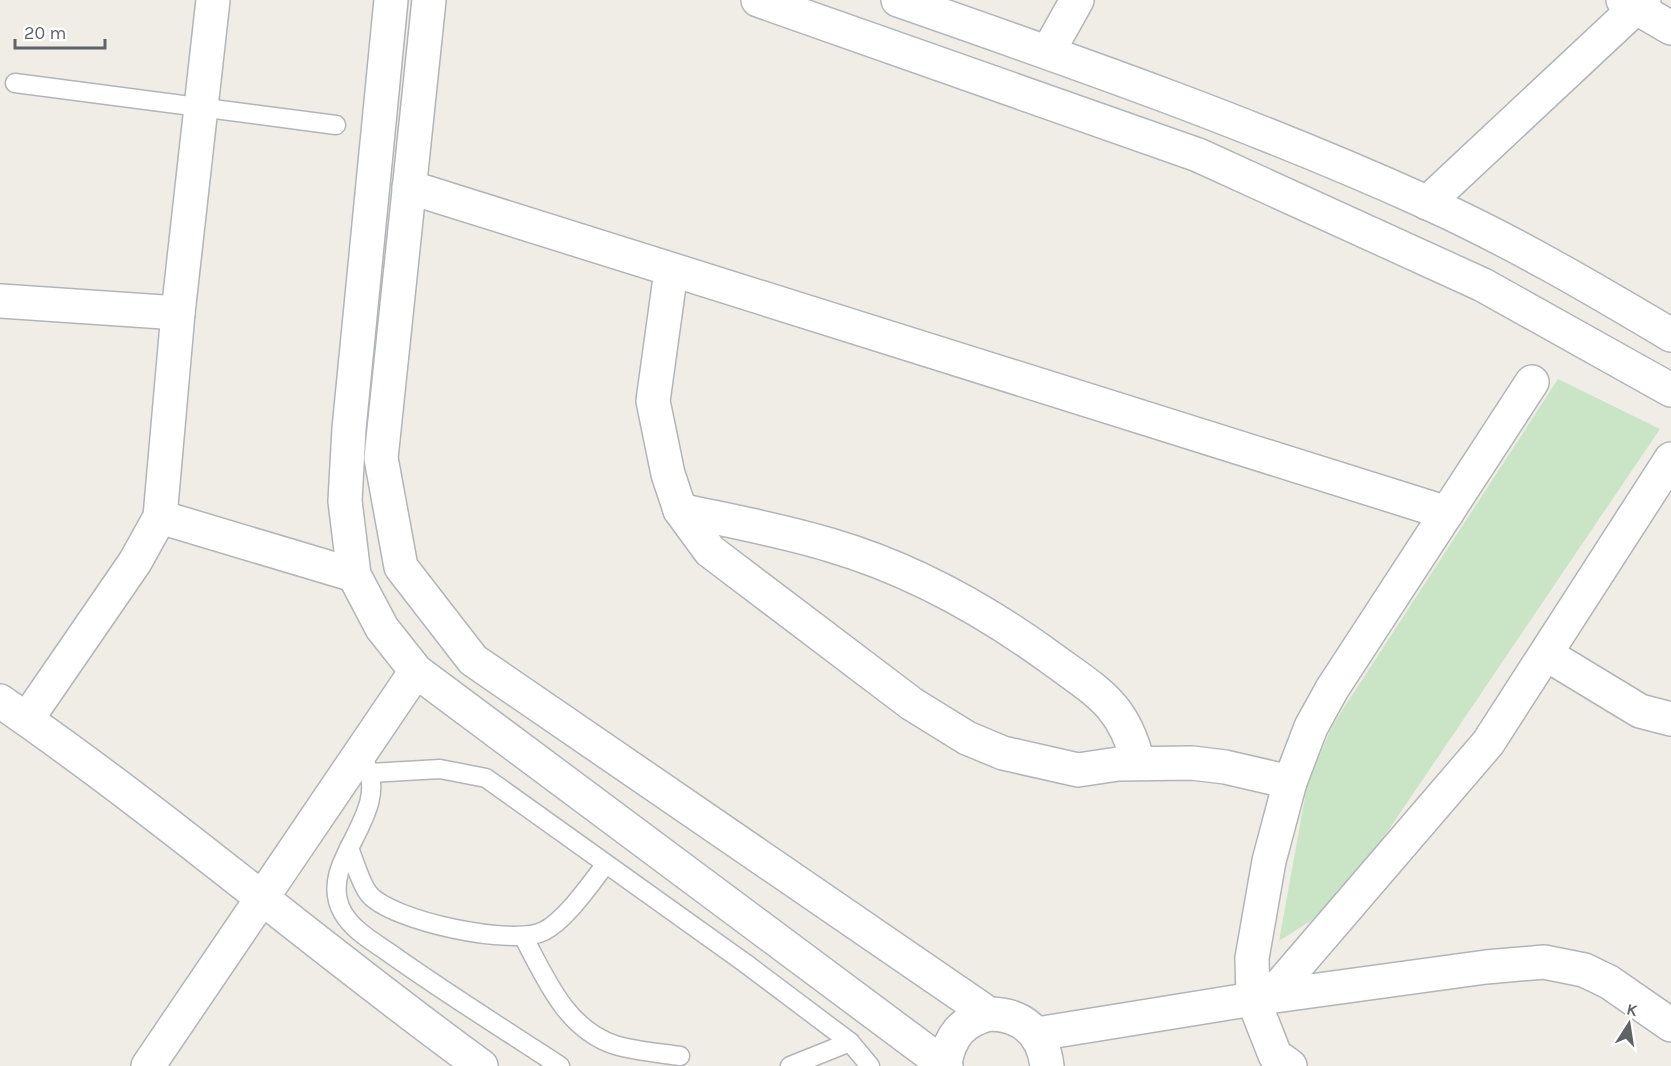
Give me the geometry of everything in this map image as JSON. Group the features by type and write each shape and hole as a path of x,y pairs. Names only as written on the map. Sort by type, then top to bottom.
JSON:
{"street":[{"path":"27,719 135,562 160,517 178,314 213,0"},
{"path":"391,0 349,429 345,501 354,575 382,628 416,671 946,1065 953,1036 963,1025 989,1014"},
{"path":"429,0 381,458 401,567 473,660 989,1014 1015,1018 1036,1034 1044,1049 1047,1066"},
{"path":"758,0 1100,119 1219,164 1483,285 1671,390"},
{"path":"898,0 1048,52 1256,132 1427,203 1579,281 1671,335"},
{"path":"1048,52 1077,0"},
{"path":"1427,203 1635,2 1671,28"},
{"path":"409,187 1447,513"},
{"path":"671,271 653,401 668,474 680,510 710,551 912,704 967,738 1012,755 1078,770 1138,763 1192,763 1225,767 1290,782"},
{"path":"1,301 178,314"},
{"path":"1290,1066 1275,1055 1252,958 1265,883 1290,782 1311,727 1332,689 1532,382"},
{"path":"1261,998 1488,743 1671,459"},
{"path":"680,510 831,545 906,575 969,605 1012,630 1101,695 1122,717 1138,763"},
{"path":"160,517 354,575"},
{"path":"1546,654 1640,711 1671,719"},
{"path":"148,1066 261,899 365,764 416,671"},
{"path":"0,701 62,744 481,1066"},
{"path":"1036,1034 1261,998 1486,967 1544,962 1584,970 1609,982 1671,1025"}],"lane":[{"path":"15,83 336,125"},
{"path":"560,1066 405,964 348,921 338,900 336,886 338,872 372,802 365,764 440,769 486,778 850,1042 870,1066"},
{"path":"349,848 369,894 400,914 470,931 524,938 553,926 606,864"},
{"path":"524,938 555,996 580,1027 615,1045 680,1056"},
{"path":"790,1066 850,1042"}],"green space":[{"path":"1558,379 1660,429 1369,859 1312,920 1279,941 1307,786 1332,726"}]}
